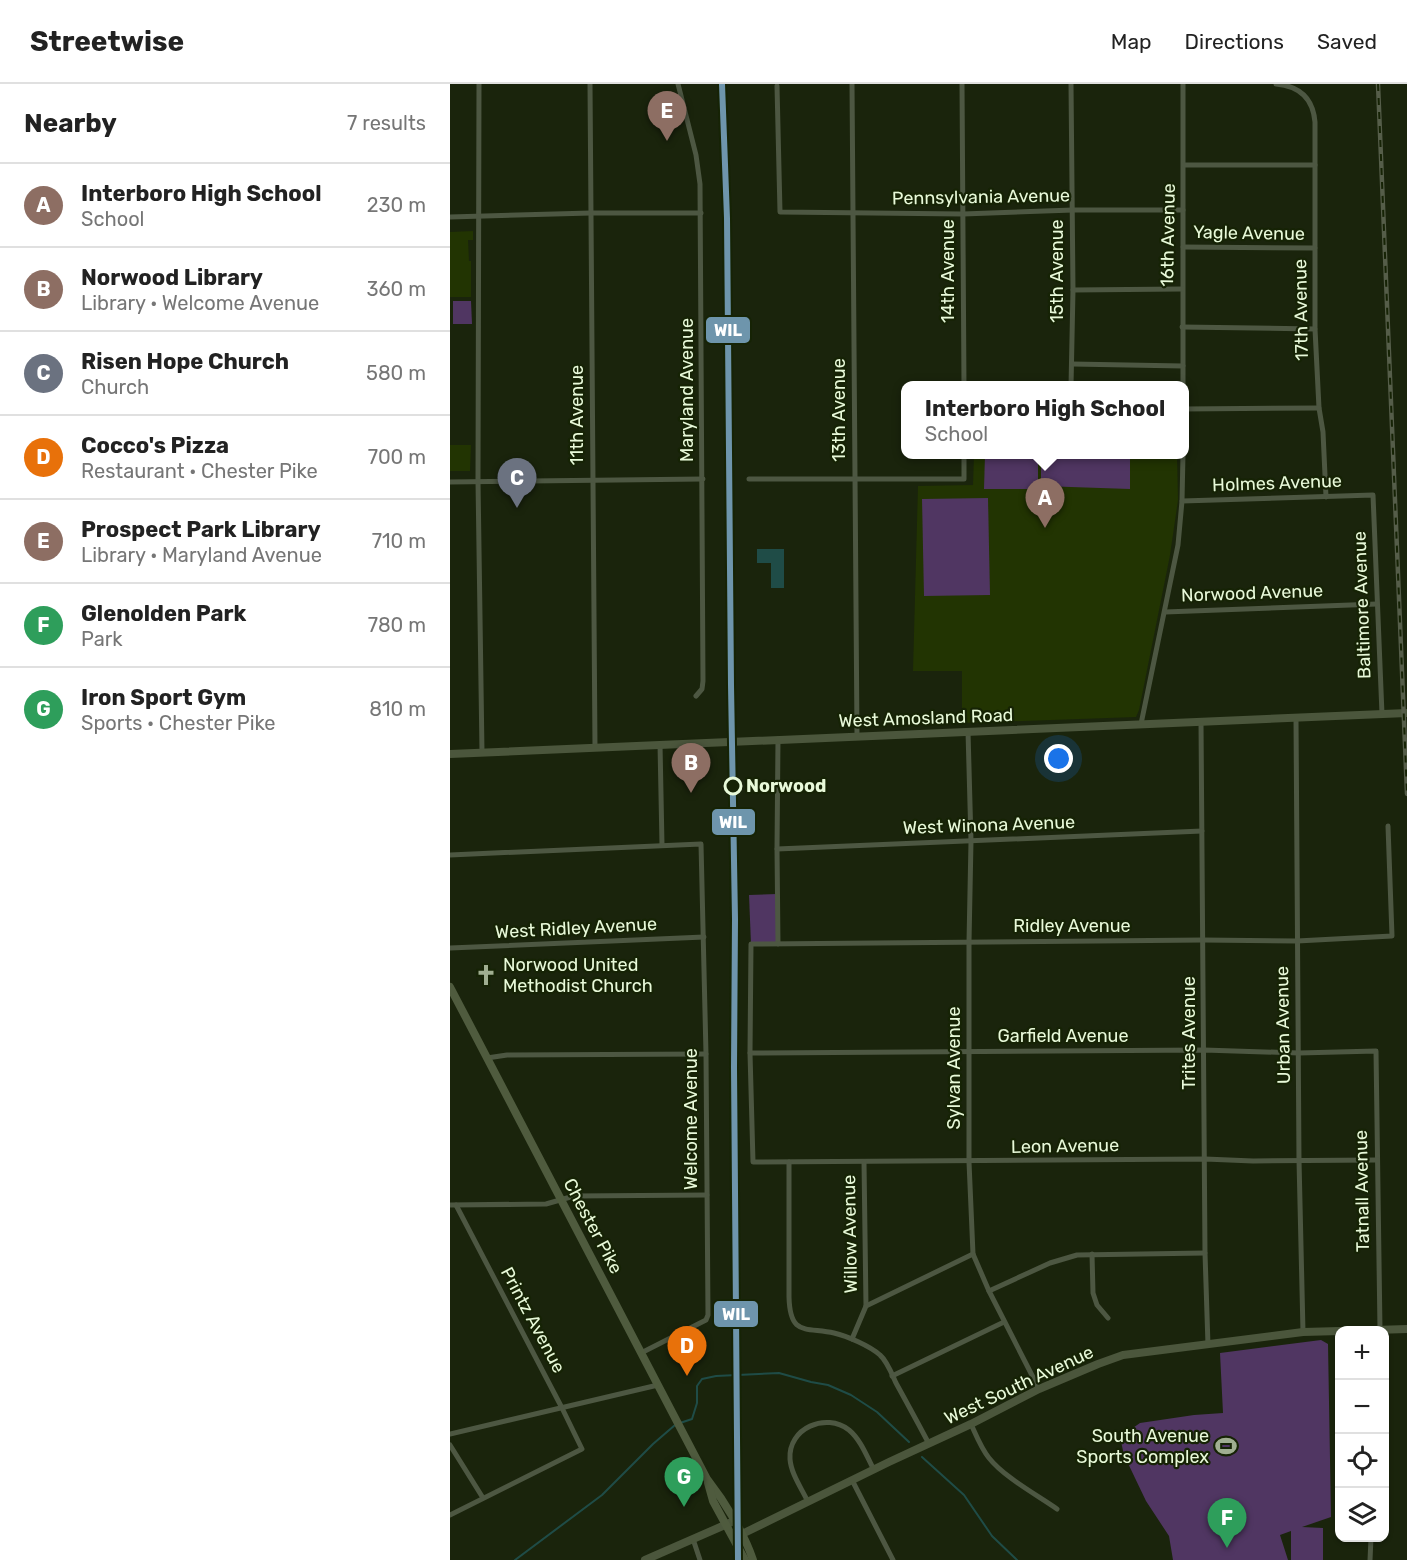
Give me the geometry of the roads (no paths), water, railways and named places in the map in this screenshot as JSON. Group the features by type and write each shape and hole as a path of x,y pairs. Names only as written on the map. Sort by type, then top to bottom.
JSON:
{"main road":[{"name":"Chester Pike","path":"450,987 707,1479 713,1501 730,1523 745,1560"},
{"name":"Chester Pike","path":"737,1537 753,1560"}],"street":[{"path":"479,84 478,481 482,752"},
{"name":"11th Avenue","path":"590,84 595,747"},
{"name":"Maryland Avenue","path":"678,84 696,155 701,213 703,681 702,689 696,696"},
{"name":"13th Avenue","path":"852,84 856,736"},
{"name":"14th Avenue","path":"962,84 964,381"},
{"name":"15th Avenue","path":"1071,84 1073,210 1071,381"},
{"name":"16th Avenue","path":"1183,84 1183,381"},
{"name":"17th Avenue","path":"1276,84 1291,87 1307,98 1314,110 1315,329 1326,497"},
{"name":"Pennsylvania Avenue","path":"777,86 780,212 963,214 1073,210 1183,210"},
{"path":"1184,165 1315,165"},
{"path":"450,217 701,213"},
{"name":"Yagle Avenue","path":"1183,247 1315,248"},
{"path":"1073,290 1182,289"},
{"path":"1182,327 1315,329"},
{"path":"1072,364 1183,366"},
{"path":"1189,409 1319,408"},
{"path":"749,479 964,479 964,459"},
{"path":"1141,724 1178,545 1183,459"},
{"path":"450,482 703,479"},
{"name":"Holmes Avenue","path":"1182,501 1373,495"},
{"name":"Baltimore Avenue","path":"1373,495 1382,714"},
{"name":"Norwood Avenue","path":"1165,612 1377,603"},
{"name":"West Amosland Road","path":"450,754 1405,713"},
{"name":"Urban Avenue","path":"1296,718 1299,1160 1303,1332"},
{"name":"Trites Avenue","path":"1202,722 1205,1253 1208,1345"},
{"name":"Sylvan Avenue","path":"968,731 971,841 969,1162 973,1254 1004,1322 1040,1389"},
{"path":"778,739 778,944"},
{"path":"450,855 662,845 660,744"},
{"name":"Ridley Avenue","path":"750,1053 751,944 1297,941 1392,936 1388,826"},
{"name":"West Winona Avenue","path":"777,849 1202,831"},
{"name":"Welcome Avenue","path":"641,1353 706,1320 708,1315 706,1054 701,844 662,845"},
{"name":"West Ridley Avenue","path":"450,948 704,937"},
{"name":"Garfield Avenue","path":"750,1053 1376,1051"},
{"name":"Tatnall Avenue","path":"1376,1051 1380,1326"},
{"name":"Leon Avenue","path":"750,1053 753,1162 1377,1160"},
{"path":"487,1058 507,1055 706,1054"},
{"path":"789,1162 791,1315 796,1324 807,1330 852,1339 881,1356 929,1444"},
{"name":"Willow Avenue","path":"864,1162 866,1306"},
{"path":"453,1205 546,1204 574,1196 707,1195"},
{"name":"Printz Avenue","path":"453,1205 582,1449 483,1498"},
{"path":"989,1291 1050,1263 1077,1255 1205,1253"},
{"path":"852,1339 866,1306 973,1254"},
{"path":"1092,1254 1093,1293 1097,1305 1108,1318"},
{"path":"892,1376 1004,1322"},
{"path":"1389,1330 1407,1329"},
{"name":"West South Avenue","path":"737,1537 1040,1389 1123,1355 1303,1332 1335,1331"},
{"path":"450,1434 658,1385"},
{"path":"808,1502 790,1460 791,1451 800,1434 818,1422 831,1421 853,1433 873,1470"},
{"path":"971,1424 990,1459 1006,1474 1057,1509"},
{"path":"450,1445 483,1498 450,1515"},
{"path":"852,1480 893,1560"},
{"path":"645,1560 730,1523"},
{"path":"693,1539 700,1560"},
{"path":"1371,1542 1371,1560"}],"water":[{"path":"757,549 784,549 784,588 771,588 771,563 757,563"}],"waterway":[{"path":"680,1423 692,1419 697,1403 697,1386 702,1379 716,1376 779,1373 828,1385 851,1395 877,1412 909,1442"},
{"path":"515,1560 602,1495 675,1425"},
{"path":"922,1457 964,1495 992,1536 1017,1560"}],"railway":[{"path":"1378,84 1407,794"}],"place":[{"name":"Prospect Park Library","path":"667,141"},
{"name":"Risen Hope Church","path":"517,508"},
{"name":"Interboro High School","path":"1045,528"},
{"name":"Norwood","path":"733,786"},
{"name":"Norwood Library","path":"691,793"},
{"name":"Norwood United Methodist Church","path":"486,975"},
{"name":"Cocco's Pizza","path":"687,1376"},
{"name":"South Avenue Sports Complex","path":"1226,1446"},
{"name":"Iron Sport Gym","path":"684,1507"},
{"name":"Glenolden Park","path":"1227,1548"}]}
